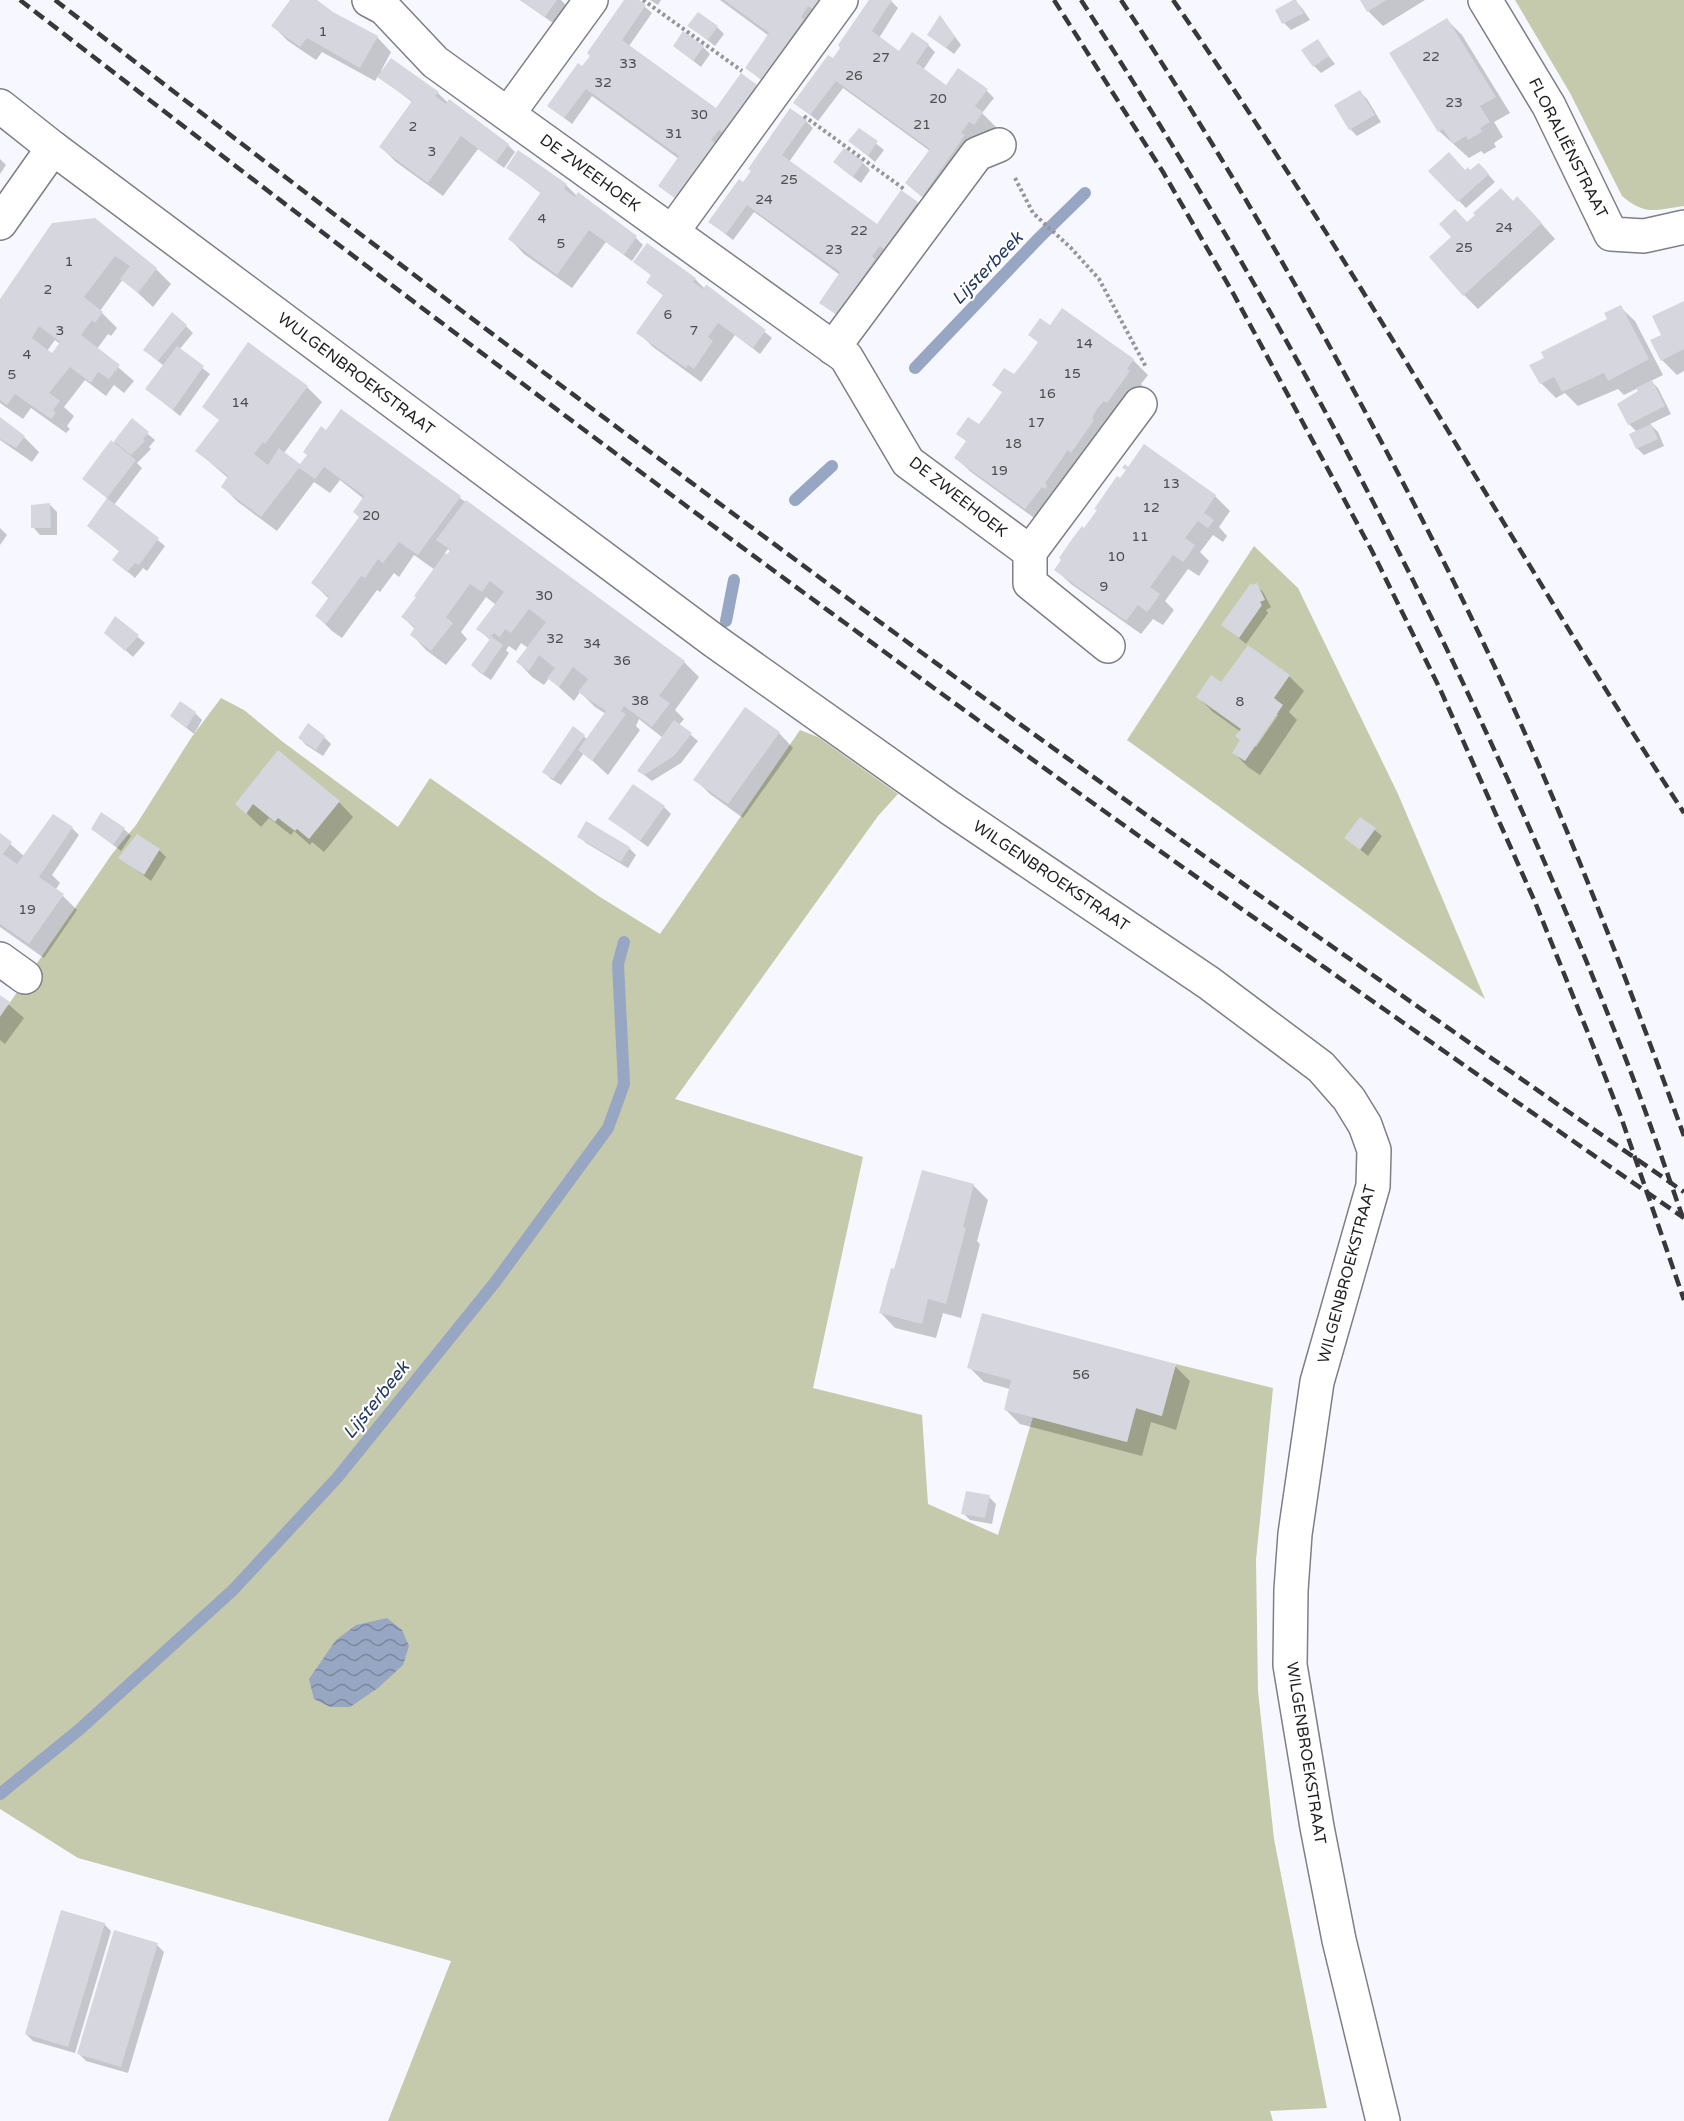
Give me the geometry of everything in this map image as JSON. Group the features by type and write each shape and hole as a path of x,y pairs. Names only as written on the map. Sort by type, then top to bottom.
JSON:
{"street":[{"name":"DE ZWEEHOEK","path":"369,0 384,8 435,62 846,357 908,462 1030,552"},
{"path":"508,114 591,0"},
{"path":"672,232 841,0"},
{"name":"FLORALIËNSTRAAT","path":"1485,0 1549,106 1611,234 1644,236 1684,227"},
{"name":"WULGENBROEKSTRAAT","path":"0,106 52,148 713,640"},
{"path":"833,348 977,154 999,145"},
{"path":"0,222 52,148"},
{"path":"1108,646 1030,583 1030,552 1140,404"},
{"name":"WILGENBROEKSTRAAT","path":"713,640 950,808 1209,983 1321,1067 1349,1099 1365,1125 1374,1150 1373,1186 1317,1382 1295,1534 1291,1590 1290,1665 1313,1806 1339,1940 1383,2121"}],"path":[{"path":"1033,213 1071,248 1099,279 1148,371 1140,404"}],"green space":[{"path":"1515,0 1684,0 1684,206 1658,210 1644,209 1622,196 1570,93"},
{"path":"1254,546 1298,588 1398,794 1485,999 1127,740"},
{"path":"221,698 244,710 283,742 398,827 430,778 600,897 660,934 800,730 818,737 898,794 878,816 675,1099 863,1157 813,1388 922,1415 928,1504 998,1535 1033,1417 1127,1442 1136,1408 1161,1416 1176,1364 1273,1388 1256,1560 1258,1691 1274,1839 1327,2108 1270,2111 1273,2121 388,2121 451,1961 78,1858 0,1809 0,1017 112,854 136,825 191,738"}],"water":[{"path":"387,1618 402,1630 409,1646 403,1665 378,1688 350,1707 330,1707 314,1699 309,1679 336,1640 356,1625"}],"building":[{"path":"290,0 317,0 333,12 378,36 360,68 307,38 300,47 271,26"},
{"path":"521,0 557,0 545,17"},
{"path":"624,0 639,0 646,5 622,40 716,108 741,73 757,85 723,133 719,130 711,140 715,143 676,199 658,186 679,156 586,89 564,118 547,106 578,63 582,66 590,56 587,53"},
{"path":"724,0 819,0 813,9 808,6 801,17 804,19 762,80 745,68 769,33"},
{"path":"869,0 892,0 872,31 899,51 912,32 929,44 916,63 946,85 958,68 988,89 975,106 983,112 974,125 969,122 961,133 965,135 922,197 905,183 930,149 836,81 810,115 793,103 828,55 833,58 840,48 838,45"},
{"path":"1296,0 1304,13 1282,24 1275,10"},
{"path":"1360,0 1386,0 1367,12"},
{"path":"698,12 718,26 708,40 687,26"},
{"path":"940,15 955,37 946,48 927,35"},
{"path":"1447,18 1496,97 1480,106 1490,122 1480,128 1482,132 1468,140 1466,136 1453,144 1443,129 1438,132 1389,53"},
{"path":"683,31 704,46 693,61 673,46"},
{"path":"1318,39 1329,56 1313,67 1301,50"},
{"path":"391,58 439,92 435,96 446,104 449,99 509,144 496,162 461,136 428,183 379,147 412,101 377,77"},
{"path":"1360,90 1375,115 1349,130 1334,105"},
{"path":"790,108 807,120 782,155 877,224 901,190 918,202 884,249 880,246 872,256 875,259 837,315 819,303 840,272 747,205 726,234 708,222 739,179 743,182 751,171 748,169"},
{"path":"859,128 878,141 868,156 848,141"},
{"path":"844,148 864,161 853,177 833,162"},
{"path":"518,150 567,184 564,189 575,197 578,192 637,236 624,255 589,230 557,275 508,239 541,192 506,168"},
{"path":"1449,152 1465,170 1468,167 1470,170 1479,163 1489,174 1458,202 1428,171"},
{"path":"1501,188 1513,201 1517,196 1542,223 1463,296 1429,257 1451,237 1439,224 1455,209 1467,222 1475,215 1473,213"},
{"path":"95,218 157,268 138,293 120,279 130,266 115,256 84,297 103,312 95,323 92,320 81,335 120,365 109,379 98,372 91,383 70,367 49,393 60,401 53,410 56,413 51,419 15,394 7,405 0,400 0,299 52,223","holes":["39,326 60,342 52,353 32,338"]},
{"path":"647,243 696,278 693,282 703,289 707,285 766,330 753,348 718,323 708,337 713,341 694,369 688,365 686,368 636,333 663,295 646,283 651,275 633,262"},
{"path":"1684,301 1684,349 1661,361 1650,340 1661,335 1652,316"},
{"path":"1621,305 1649,359 1608,381 1604,373 1562,392 1554,377 1540,384 1529,365 1544,358 1541,352 1607,319 1604,313"},
{"path":"1062,308 1134,359 1127,369 1130,371 1107,403 1104,401 1097,409 1092,418 1094,420 1071,453 1068,450 1045,483 1047,485 1045,489 1042,487 1025,509 954,458 966,441 956,434 968,417 979,424 1002,392 992,385 1004,368 1014,374 1038,342 1028,335 1040,318 1050,325"},
{"path":"172,312 187,325 158,361 143,350"},
{"path":"248,342 308,386 265,444 263,442 254,454 268,465 279,448 300,464 307,455 303,452 321,426 326,430 341,409 461,496 418,555 399,542 383,563 378,559 365,578 361,576 326,624 315,616 329,597 311,583 359,517 353,512 364,496 324,467 315,479 299,468 261,517 221,487 228,476 195,451 219,420 202,407"},
{"path":"177,346 204,366 173,410 145,389"},
{"path":"1652,380 1665,406 1628,425 1617,404 1638,391 1636,388"},
{"path":"0,417 25,436 16,448 0,439"},
{"path":"132,418 149,432 143,439 145,441 131,455 114,441"},
{"path":"1651,424 1658,439 1636,449 1629,434"},
{"path":"111,440 136,460 107,498 82,479"},
{"path":"1144,444 1216,495 1204,513 1214,520 1208,528 1198,521 1185,538 1195,545 1190,553 1183,562 1173,555 1150,587 1160,594 1154,603 1147,612 1138,605 1126,621 1054,570 1061,560 1059,558 1082,526 1084,528 1097,510 1094,509 1117,476 1120,478 1126,470 1122,468 1125,464 1128,467"},
{"path":"107,498 159,538 139,565 135,563 127,572 112,560 119,551 87,526"},
{"path":"466,500 685,661 659,696 670,703 652,727 624,706 621,711 626,714 592,761 578,750 606,711 578,692 588,679 573,667 559,687 547,678 555,668 539,655 529,671 516,662 546,622 529,609 511,633 505,629 500,637 494,633 491,636 503,645 483,674 471,665 490,639 476,629 504,592 490,581 482,592 470,584 446,617 453,623 431,651 410,635 415,627 401,617 445,553 451,550 436,540"},
{"path":"50,503 51,528 31,528 31,505"},
{"path":"1251,583 1252,585 1257,583 1265,600 1260,602 1262,605 1239,638 1221,625"},
{"path":"115,616 139,635 125,651 104,633"},
{"path":"1248,645 1290,675 1274,698 1283,705 1245,761 1232,753 1240,740 1235,736 1241,729 1196,697 1211,675 1221,682"},
{"path":"180,701 196,712 186,728 170,716"},
{"path":"745,707 780,732 728,804 693,780"},
{"path":"674,720 692,733 674,756 644,775 637,771"},
{"path":"308,723 325,736 316,750 298,738"},
{"path":"573,726 585,735 553,779 542,772"},
{"path":"278,750 340,801 309,839 278,818 275,822 253,804 246,814 235,804"},
{"path":"633,784 665,806 640,841 608,819"},
{"path":"101,812 125,828 113,845 91,829"},
{"path":"53,814 73,827 39,877 64,894 29,944 0,924 0,833 12,842 3,854 17,864"},
{"path":"1360,817 1376,828 1360,850 1344,838"},
{"path":"586,821 630,847 621,862 577,837"},
{"path":"137,834 160,849 144,875 118,858"},
{"path":"0,995 10,1002 0,1016"},
{"path":"922,1170 974,1184 963,1227 966,1228 946,1304 928,1299 922,1324 879,1313"},
{"path":"982,1313 1176,1364 1162,1416 1136,1408 1127,1442 1004,1410 1011,1380 967,1368"},
{"path":"966,1491 990,1495 985,1518 961,1514"},
{"path":"61,1910 105,1923 68,2047 25,2034"},
{"path":"114,1930 158,1943 121,2067 77,2054"}],"waterway":[{"name":"Lijsterbeek","path":"915,368 1085,193"},
{"name":"Lijsterbeek","path":"795,500 832,466"},
{"name":"Lijsterbeek","path":"726,621 734,580"},
{"name":"Lijsterbeek","path":"0,1794 80,1729 233,1590 337,1478 496,1281 608,1128 624,1084 618,964 624,942"}],"railway":[{"path":"20,0 456,334 897,661 1190,872 1684,1218"},
{"path":"55,0 483,326 914,647 1298,922 1684,1192"},
{"path":"1054,0 1163,172 1233,293 1372,551 1440,689 1535,902 1590,1038 1621,1117 1684,1300"},
{"path":"1081,0 1159,123 1305,375 1374,503 1439,633 1560,897 1624,1055 1683,1218"},
{"path":"1121,0 1218,154 1310,311 1408,492 1484,643 1542,771 1585,874 1684,1136"},
{"path":"1173,0 1306,200 1556,609 1684,813"}]}
